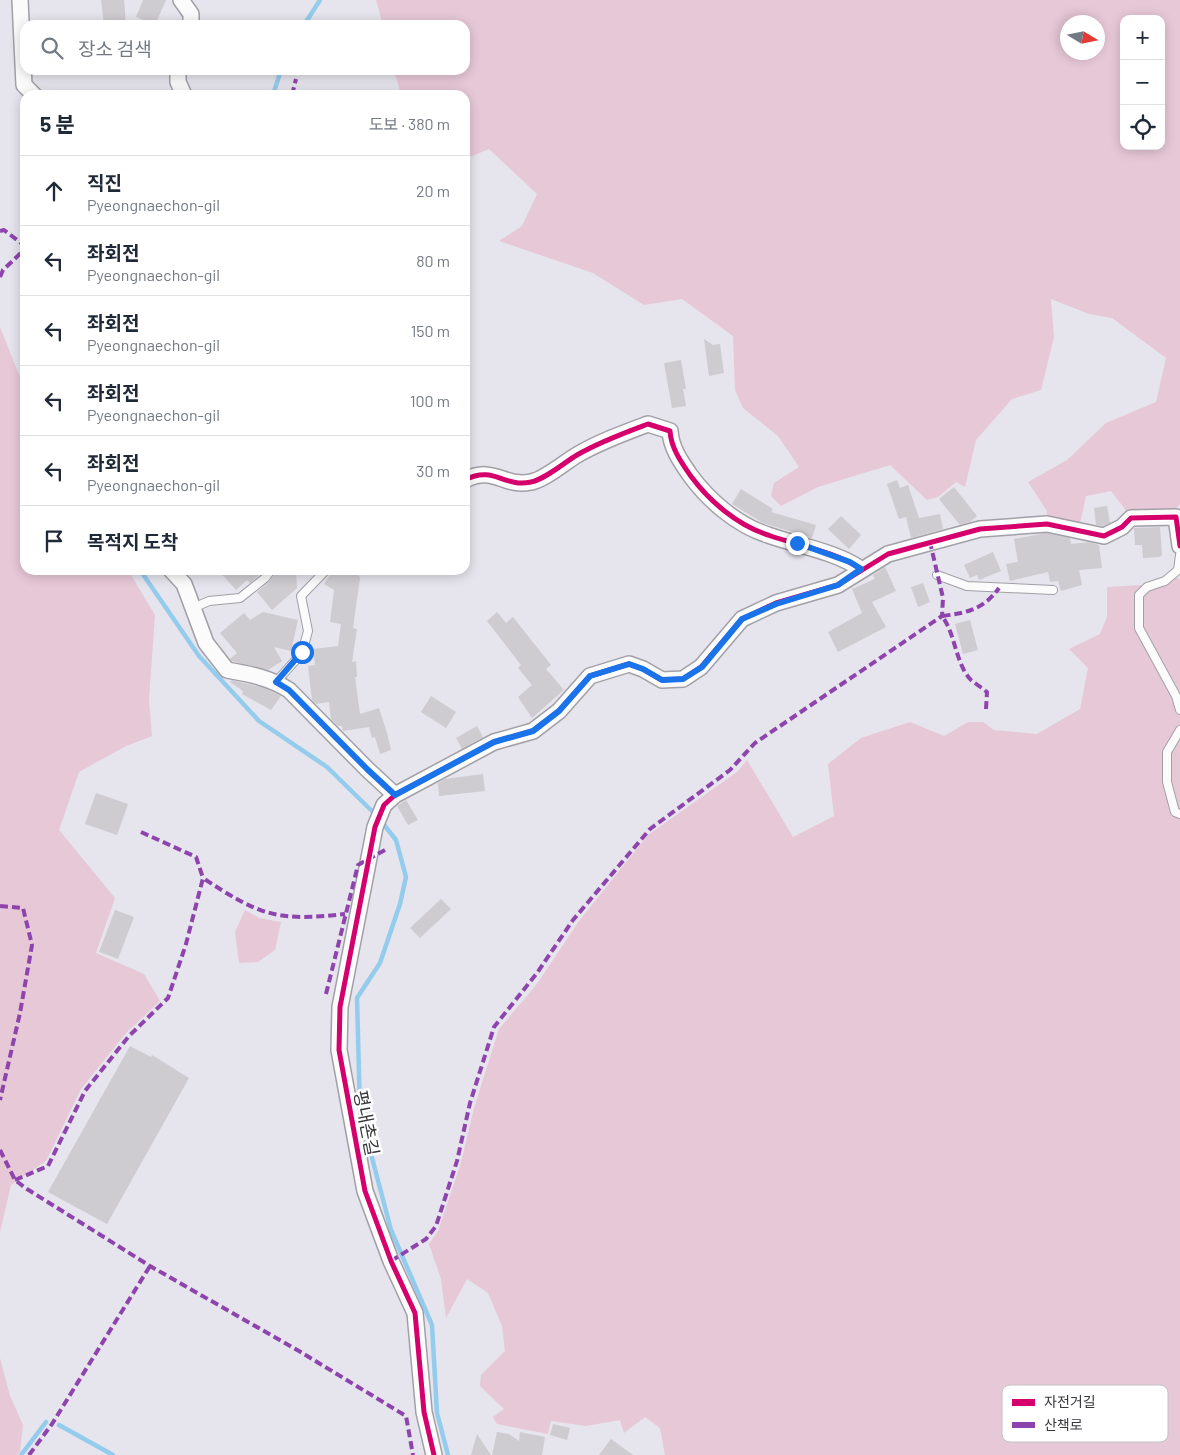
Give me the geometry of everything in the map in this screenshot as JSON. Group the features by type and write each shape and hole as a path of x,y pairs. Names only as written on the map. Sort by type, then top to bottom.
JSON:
{"street":[{"path":"20,0 21,20"},
{"path":"181,0 191,14 191,20"},
{"path":"24,75 24,85 29,90"},
{"path":"178,75 178,82 182,90"},
{"path":"470,478 477,474 490,474 517,483 533,482 578,454 648,424 670,431 670,441 682,463 696,483 717,506 747,526 767,535 797,543 850,562 861,569"},
{"path":"176,575 184,584 206,643 227,670 276,682 289,690 367,769 390,800 494,742 533,731 559,711 590,676 629,664 643,669 662,680 683,679 702,667 742,619 776,604 838,585 888,554 980,529 1047,524 1104,536 1122,527 1131,518 1178,514 1180,546"},
{"name":"평내촌길","path":"390,800 375,827 340,1007 339,1050 365,1191 392,1261 415,1313 424,1412 434,1455"}],"lane":[{"path":"1180,555 1178,570 1165,581 1147,587 1139,595 1139,628 1176,696 1180,710"},
{"path":"193,608 209,601 240,598 265,575"},
{"path":"276,682 302,652 308,631 301,596 321,575"},
{"path":"937,575 967,586 1053,590"},
{"path":"1180,730 1167,752 1167,782 1175,812 1180,814"}],"shaded area":[{"path":"376,0 1180,0 1180,504 1172,513 1128,513 1111,491 1086,496 1079,528 1047,521 1047,511 1028,482 1067,460 1106,423 1156,402 1166,358 1112,318 1089,314 1051,299 1054,337 1041,390 1012,399 976,440 965,487 956,482 938,497 927,500 890,465 818,487 781,506 771,496 774,483 799,467 778,436 743,408 735,390 733,336 682,299 644,305 593,273 499,241 522,226 537,194 489,149 470,157 470,90 400,90 395,75 470,75 470,20 382,20"},
{"path":"0,327 20,377 20,575 131,575 155,615 149,699 152,736 126,746 79,772 59,830 115,898 96,953 144,974 160,1001 126,1033 81,1089 46,1161 11,1185 0,1232"},
{"path":"1176,578 1180,579 1180,1455 665,1455 660,1428 645,1417 624,1433 620,1420 586,1426 551,1421 548,1434 497,1424 493,1417 504,1409 480,1386 481,1375 505,1351 502,1326 488,1293 467,1279 446,1318 441,1279 429,1244 438,1231 460,1166 474,1108 499,1029 537,984 579,921 648,835 737,772 747,760 793,837 834,816 828,764 861,738 910,722 944,736 968,722 983,722 994,730 1037,734 1080,709 1088,668 1069,649 1100,634 1107,617 1107,587 1145,585 1150,590"},
{"path":"245,910 259,918 281,922 275,950 258,962 239,963 235,932"},
{"path":"0,1358 10,1396 23,1425 20,1451 17,1455 0,1455"}],"building":[{"path":"101,0 124,0 126,20 103,20"},
{"path":"143,0 166,0 157,20 143,20 136,17"},
{"path":"704,339 713,345 720,344 724,373 709,376"},
{"path":"681,360 686,389 683,389 686,406 672,408 664,363"},
{"path":"897,480 900,488 908,485 919,518 940,514 943,529 911,538 906,517 899,519 887,484"},
{"path":"954,487 977,516 970,522 960,525 939,499"},
{"path":"741,489 773,509 771,512 816,525 812,538 763,523 732,504"},
{"path":"1107,506 1110,523 1103,526 1096,525 1094,508"},
{"path":"841,516 861,535 849,549 828,529"},
{"path":"1160,527 1162,555 1160,557 1143,558 1142,545 1135,545 1134,528"},
{"path":"1046,533 1070,538 1071,544 1089,542 1099,545 1102,568 1079,570 1082,585 1061,591 1058,581 1050,582 1048,572 1010,581 1006,564 1018,562 1014,539"},
{"path":"993,552 1001,571 979,580 977,575 970,578 964,565"},
{"path":"885,567 896,591 872,602 886,627 838,652 828,632 862,613 852,589 875,579 873,575"},
{"path":"222,575 259,575 250,583 247,580 236,590"},
{"path":"274,575 296,575 297,588 272,610 257,592 269,582"},
{"path":"330,575 358,575 360,578 353,628 357,629 352,662 356,661 357,677 355,677 360,714 379,708 391,750 380,754 375,737 372,738 369,727 343,731 342,726 338,726 331,719 329,702 316,704 312,700 308,666 315,665 313,649 338,646 341,624 330,622 334,590 324,584"},
{"path":"923,583 930,602 918,607 911,587"},
{"path":"263,612 298,620 291,651 274,647 282,661 268,670 232,661 230,659 237,653 220,633 244,613 250,620"},
{"path":"497,612 506,623 513,617 551,665 546,669 564,690 532,718 518,697 532,685 518,668 521,665 487,621"},
{"path":"970,620 978,650 963,654 955,624"},
{"path":"232,680 264,688 281,696 271,710 242,694 243,691 230,682"},
{"path":"431,696 456,712 446,728 421,712"},
{"path":"477,726 483,737 462,749 456,738"},
{"path":"483,774 485,791 439,796 438,783 445,779"},
{"path":"96,793 128,804 117,835 85,824"},
{"path":"406,800 418,820 408,825 397,806"},
{"path":"441,899 451,909 420,938 410,928"},
{"path":"115,910 134,917 118,959 99,952"},
{"path":"130,1046 151,1057 152,1055 189,1078 107,1224 48,1192"},
{"path":"553,1424 570,1428 567,1440 550,1435"},
{"path":"497,1432 509,1434 519,1441 520,1432 545,1437 542,1455 492,1455"},
{"path":"477,1434 491,1455 471,1455"},
{"path":"611,1439 633,1455 599,1455"}],"waterway":[{"path":"307,20 320,0"},
{"path":"275,90 279,75"},
{"path":"143,575 199,656 259,721 327,767 376,815"},
{"path":"381,821 396,840 406,877 400,904 380,963 357,998 360,1112 391,1230 432,1325 437,1413 448,1455"},
{"path":"21,1455 46,1422"},
{"path":"59,1425 113,1455"}],"marked path":[{"path":"293,90 296,79"},
{"path":"0,231 4,230 20,242"},
{"path":"0,277 3,270 20,254"},
{"path":"391,1261 426,1239 436,1226 457,1161 470,1103 494,1027 537,973 573,920 650,829 730,770 755,743 942,616 943,598 930,542"},
{"path":"986,709 987,692 971,680 966,673 958,657 947,624 942,616 974,609 987,601 999,588"},
{"path":"141,832 196,857 203,878"},
{"path":"326,994 358,865 385,850"},
{"path":"15,1180 48,1166 85,1091 129,1036 168,998 186,944 203,878 239,900 269,913 302,917 345,914"},
{"path":"0,906 23,908 32,945 20,1013 0,1100"},
{"path":"0,1150 15,1180 27,1189 150,1266 299,1351 406,1416 413,1455"},
{"path":"29,1455 52,1424 150,1266"}],"cycle path":[{"path":"470,478 484,475 513,482 536,481 594,446 648,424 670,431 674,449 690,475 724,511 757,531 828,553 861,569"},
{"path":"434,1455 424,1412 415,1313 391,1261 365,1191 339,1050 340,1007 375,827 384,805 395,795 494,742 533,731 559,711 590,676 629,664 643,669 662,680 683,679 701,667 742,619 776,603 838,585 888,554 980,529 1047,524 1104,536 1122,527 1131,518 1176,517 1180,546"}],"route":[{"path":"302,652 276,682 289,690 395,795 436,771 494,742 533,731 559,711 590,676 629,664 643,669 662,680 683,679 702,667 742,619 776,604 838,585 861,569 850,562 797,543"}]}
